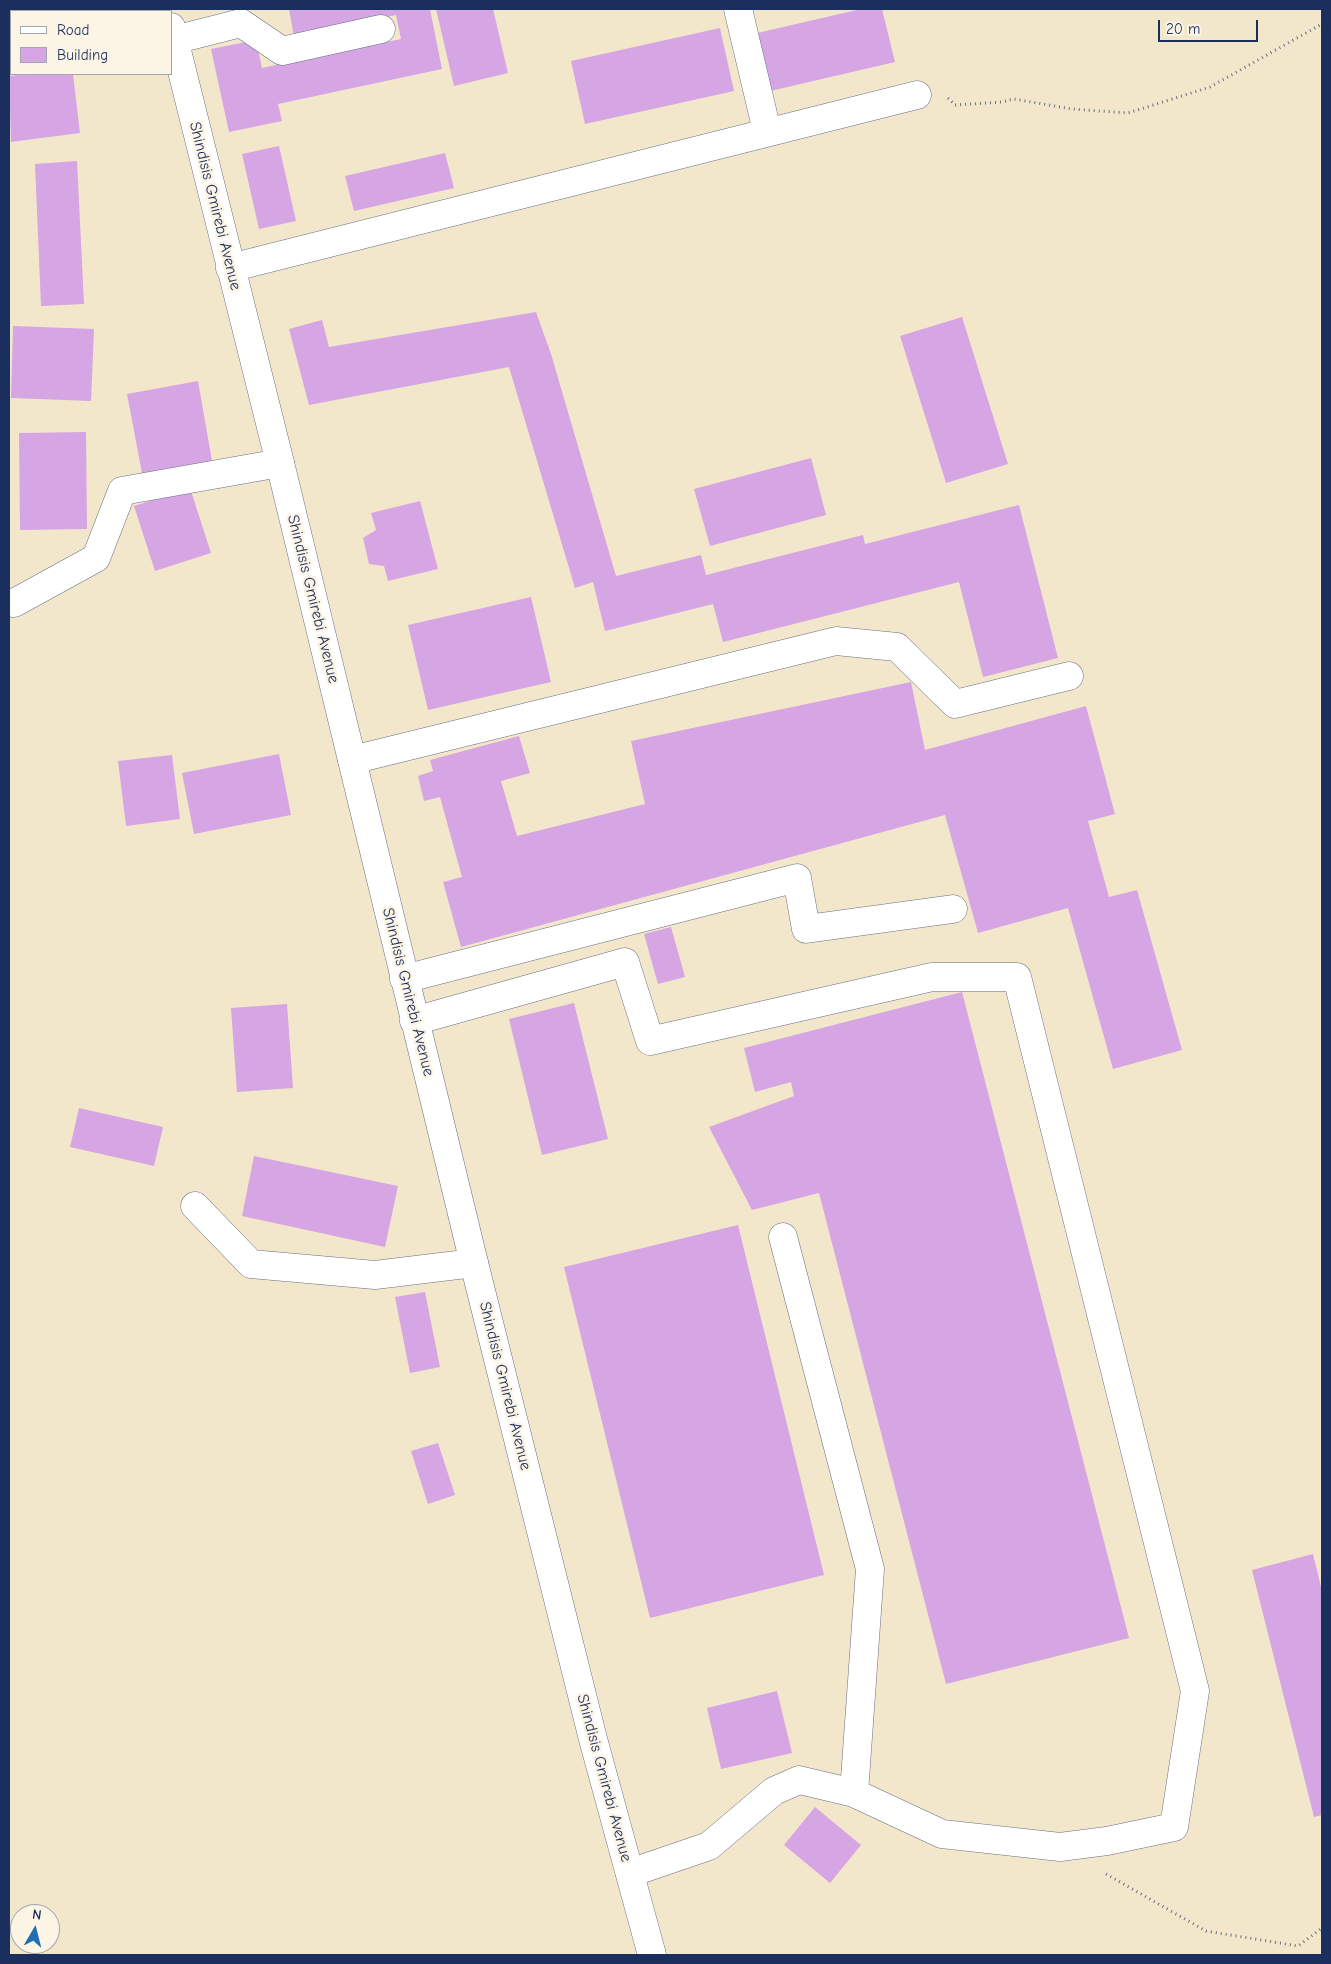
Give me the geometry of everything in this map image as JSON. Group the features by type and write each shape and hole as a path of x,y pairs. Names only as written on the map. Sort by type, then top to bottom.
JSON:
{"main road":[{"path":"738,9 767,131"},
{"path":"173,34 240,23 282,51 381,29"},
{"name":"Shindisis Gmirebi Avenue","path":"173,34 280,463 474,1263 593,1739 652,1955"},
{"path":"230,268 767,131 916,95"},
{"path":"14,603 96,558 122,491 280,463"},
{"path":"352,760 836,641 897,647 955,704 1069,676"},
{"path":"404,979 797,878 806,929 953,909"},
{"path":"414,1021 625,962 650,1041 932,978 1017,976 1195,1690 1174,1827 1107,1841 1060,1847 942,1834 854,1793 799,1780 774,1791 709,1846 630,1873"},
{"path":"195,1206 251,1264 375,1276 474,1263"},
{"path":"783,1237 870,1569 854,1793"}],"path":[{"path":"916,95 942,93 956,105 1002,102 1014,99 1072,109 1128,113 1210,87 1322,24"},
{"path":"1103,1872 1206,1931 1298,1946 1322,1928"}],"building":[{"path":"289,9 430,9 442,69 278,104 282,121 229,132 211,49 256,40 262,68 401,39 396,15 294,37"},
{"path":"436,9 493,9 508,73 454,86"},
{"path":"861,9 882,9 895,62 766,92 753,34"},
{"path":"720,28 734,91 585,124 571,61"},
{"path":"73,75 80,133 11,142 9,76"},
{"path":"279,146 296,221 259,229 242,154"},
{"path":"445,153 454,188 354,211 345,176"},
{"path":"77,161 84,304 41,306 35,164"},
{"path":"536,312 551,354 616,576 701,555 706,575 863,535 865,544 1019,505 1058,658 983,677 959,582 723,642 713,604 605,631 593,582 575,588 509,367 309,405 289,329 322,320 329,347"},
{"path":"962,317 1008,464 946,483 900,336"},
{"path":"13,326 94,329 91,401 11,398"},
{"path":"198,381 212,461 142,473 127,394"},
{"path":"86,432 87,529 20,530 19,433"},
{"path":"811,458 826,515 710,546 694,489"},
{"path":"190,488 211,553 155,571 134,506"},
{"path":"420,501 438,569 388,581 384,566 369,564 363,538 376,530 371,513"},
{"path":"531,597 551,682 428,710 408,625"},
{"path":"911,682 925,750 1086,706 1115,814 1088,821 1109,897 1137,890 1182,1050 1113,1069 1068,908 978,933 945,815 461,947 443,882 462,877 440,797 424,801 418,776 433,771 430,760 519,736 530,773 501,781 517,836 645,804 631,741"},
{"path":"279,754 291,815 194,834 182,773"},
{"path":"172,755 180,819 126,826 118,761"},
{"path":"671,927 685,977 658,984 644,934"},
{"path":"962,992 1129,1638 946,1684 819,1193 752,1210 709,1127 794,1096 791,1082 755,1092 744,1048"},
{"path":"574,1003 608,1139 542,1155 509,1019"},
{"path":"287,1004 293,1088 237,1092 231,1008"},
{"path":"79,1108 163,1127 154,1166 70,1147"},
{"path":"254,1156 398,1186 385,1247 242,1216"},
{"path":"738,1225 824,1575 650,1618 564,1267"},
{"path":"425,1292 440,1367 410,1373 395,1297"},
{"path":"438,1443 455,1495 428,1504 411,1451"},
{"path":"1313,1554 1322,1591 1322,1815 1314,1817 1252,1570"},
{"path":"777,1691 792,1753 721,1769 707,1708"},
{"path":"815,1807 861,1845 830,1883 784,1845"}]}
